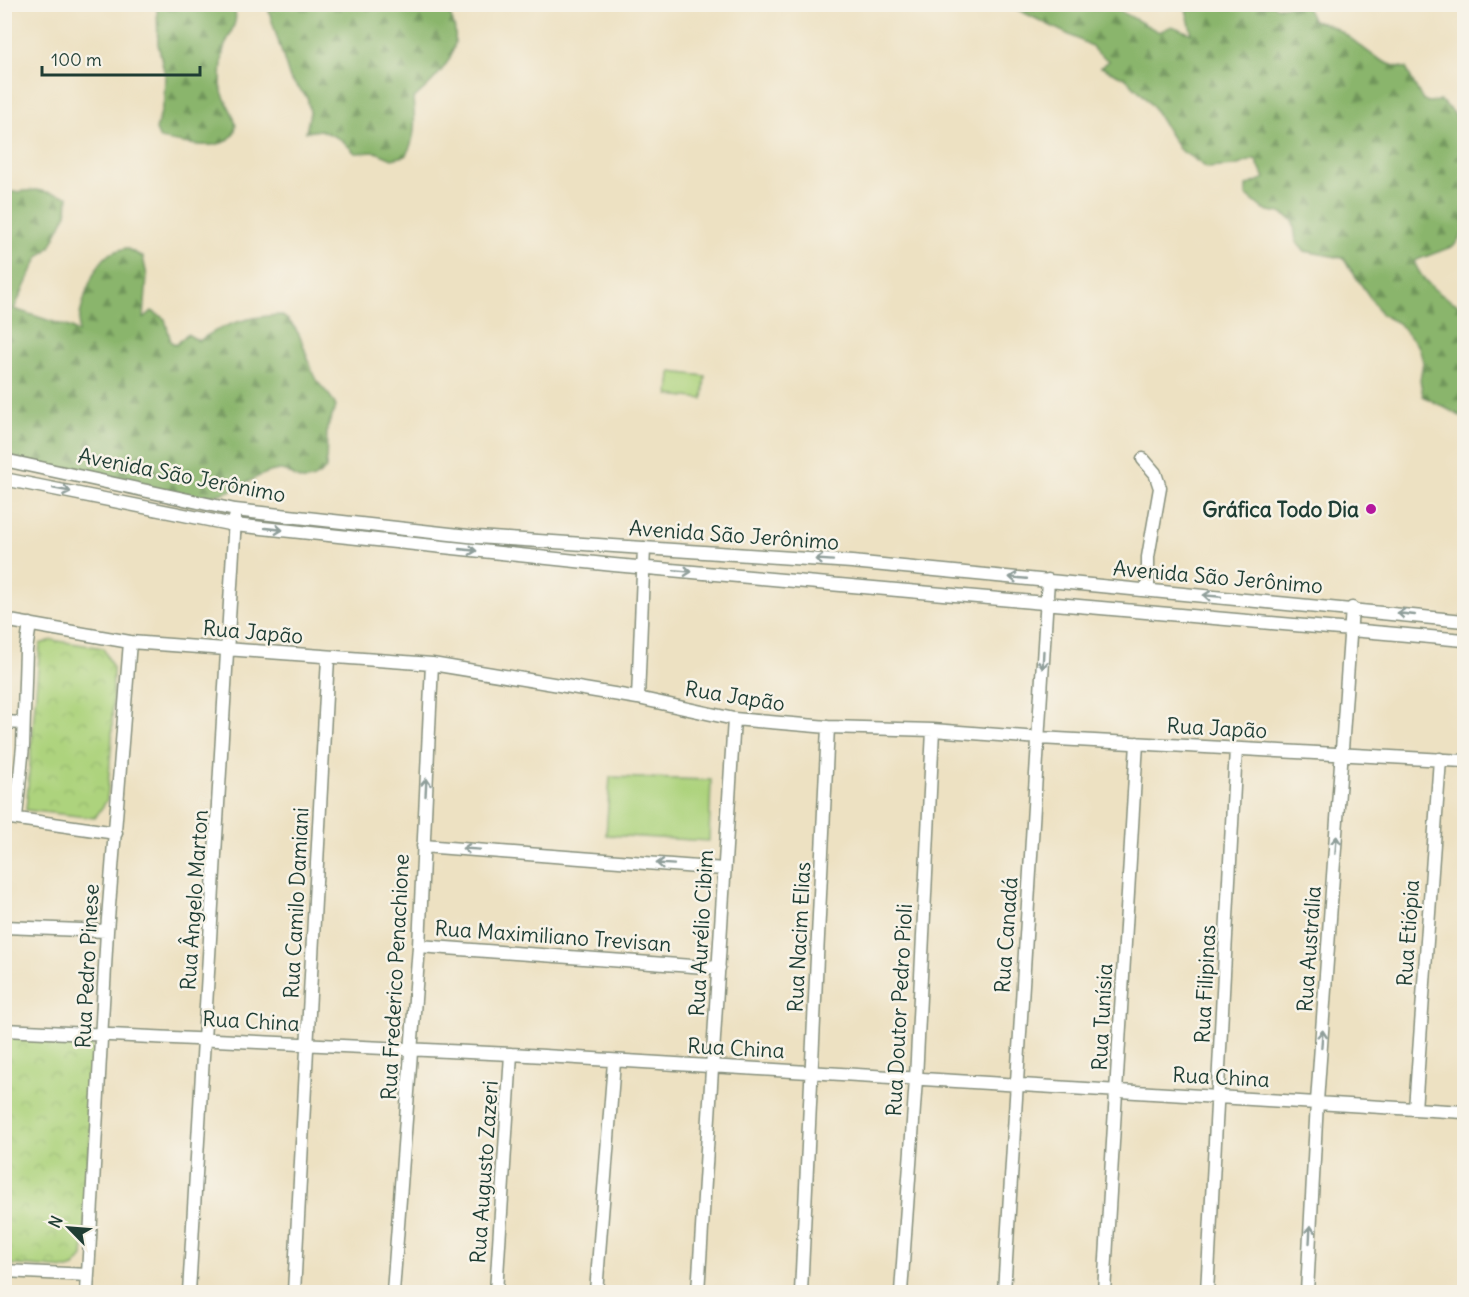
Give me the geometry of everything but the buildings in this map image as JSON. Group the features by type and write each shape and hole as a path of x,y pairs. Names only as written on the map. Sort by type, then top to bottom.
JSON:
{"street":[{"path":"1143,459 1155,473 1160,488 1148,557 1148,590"},
{"name":"Avenida São Jerônimo","path":"5,464 235,510 477,537 852,562 1464,621"},
{"name":"Avenida São Jerônimo","path":"4,479 234,525 641,567 1464,640"},
{"name":"Rua Ângelo Marton","path":"189,1293 229,649 235,510"},
{"path":"638,698 641,567 644,548"},
{"name":"Rua Canadá","path":"1004,1293 1015,1084 1048,580"},
{"name":"Rua Austrália","path":"1307,1293 1317,1102 1352,609"},
{"name":"Rua Japão","path":"4,620 130,642 432,664 638,698 734,719 828,727 933,730 1038,738 1464,761"},
{"path":"30,624 26,651 23,723 10,817 116,832"},
{"name":"Rua Pedro Pinese","path":"87,1293 107,931 130,642"},
{"name":"Rua Camilo Damiani","path":"294,1293 328,658"},
{"name":"Rua Frederico Penachione","path":"393,1293 419,946 432,664"},
{"name":"Rua Aurélio Cibim","path":"698,1293 734,719"},
{"path":"4,722 23,723"},
{"name":"Rua Nacim Elias","path":"801,1293 828,727"},
{"name":"Rua Doutor Pedro Pioli","path":"901,1293 916,1079 933,730"},
{"name":"Rua Tunísia","path":"1104,1293 1137,743"},
{"name":"Rua Filipinas","path":"1207,1293 1236,749"},
{"name":"Rua Etiópia","path":"1415,1109 1440,759"},
{"path":"423,846 724,869"},
{"path":"4,927 107,931"},
{"name":"Rua Maximiliano Trevisan","path":"419,946 719,968"},
{"name":"Rua China","path":"4,1030 102,1032 511,1054 1464,1112"},
{"name":"Rua Augusto Zazeri","path":"496,1293 511,1054"},
{"path":"596,1293 614,1062"},
{"path":"4,1271 88,1275"}],"green space":[{"path":"157,5 232,5 236,17 223,52 221,85 236,127 234,134 228,140 213,145 195,145 160,139 156,130 164,101 165,75 158,44"},
{"path":"267,5 444,5 452,19 455,33 454,46 443,69 413,99 415,121 413,136 405,156 392,159 376,152 355,153 342,140 321,130 306,132 310,112 307,97 290,79"},
{"path":"1008,5 1109,5 1159,32 1172,26 1192,34 1185,5 1273,5 1276,7 1305,5 1313,21 1338,30 1381,60 1406,68 1422,99 1428,102 1440,101 1464,127 1464,232 1454,246 1414,261 1428,283 1464,308 1464,418 1423,396 1420,380 1423,362 1419,347 1398,323 1382,315 1343,258 1304,251 1296,241 1293,220 1280,213 1264,210 1246,195 1246,186 1265,178 1255,159 1235,166 1207,168 1179,149 1153,107 1141,93 1125,78 1101,67 1109,61 1092,46"},
{"path":"36,190 68,196 67,213 50,247 38,258 14,309 72,328 78,333 83,302 96,270 108,255 126,248 143,257 147,276 144,318 152,311 165,319 171,342 176,345 187,334 199,341 217,330 238,322 281,315 289,321 299,335 314,376 332,398 336,407 327,428 326,469 309,480 298,479 284,470 279,470 263,474 220,494 185,496 143,490 105,475 80,476 60,473 29,463 5,451 4,193"},
{"path":"671,372 705,376 703,399 669,395"},
{"path":"52,640 103,648 113,668 112,737 107,800 95,818 26,810 40,644"},
{"path":"610,777 711,780 709,841 606,835"},
{"path":"5,1036 84,1040 91,1044 96,1052 83,1257 74,1267 68,1269 5,1264"}],"place":[{"name":"Gráfica Todo Dia","path":"1371,509"}]}
